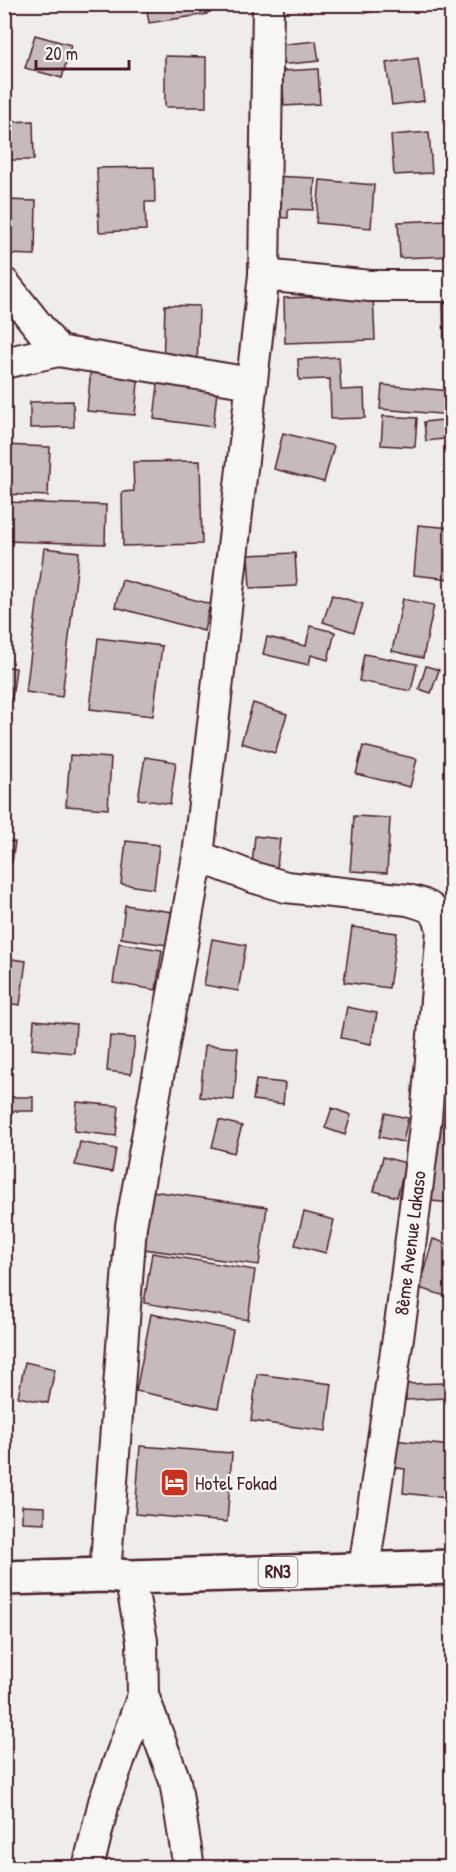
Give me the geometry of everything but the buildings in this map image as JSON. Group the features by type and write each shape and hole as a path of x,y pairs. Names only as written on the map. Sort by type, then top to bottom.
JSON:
{"highway":[{"name":"RN3","path":"4,1578 452,1567"}],"street":[{"path":"189,1868 175,1781 143,1695 142,1641 118,1576 131,1226 198,856 264,275 268,4"},
{"path":"264,275 370,286 452,286"},
{"path":"4,284 58,351"},
{"path":"4,363 58,351 251,383"},
{"name":"8ème Avenue Lakaso","path":"198,856 252,878 286,887 408,900 427,905 439,916 442,930 426,1118 402,1310 364,1569"},
{"path":"88,1868 104,1802 143,1695"}],"place":[{"name":"Hotel Fokad","path":"174,1483"}]}
